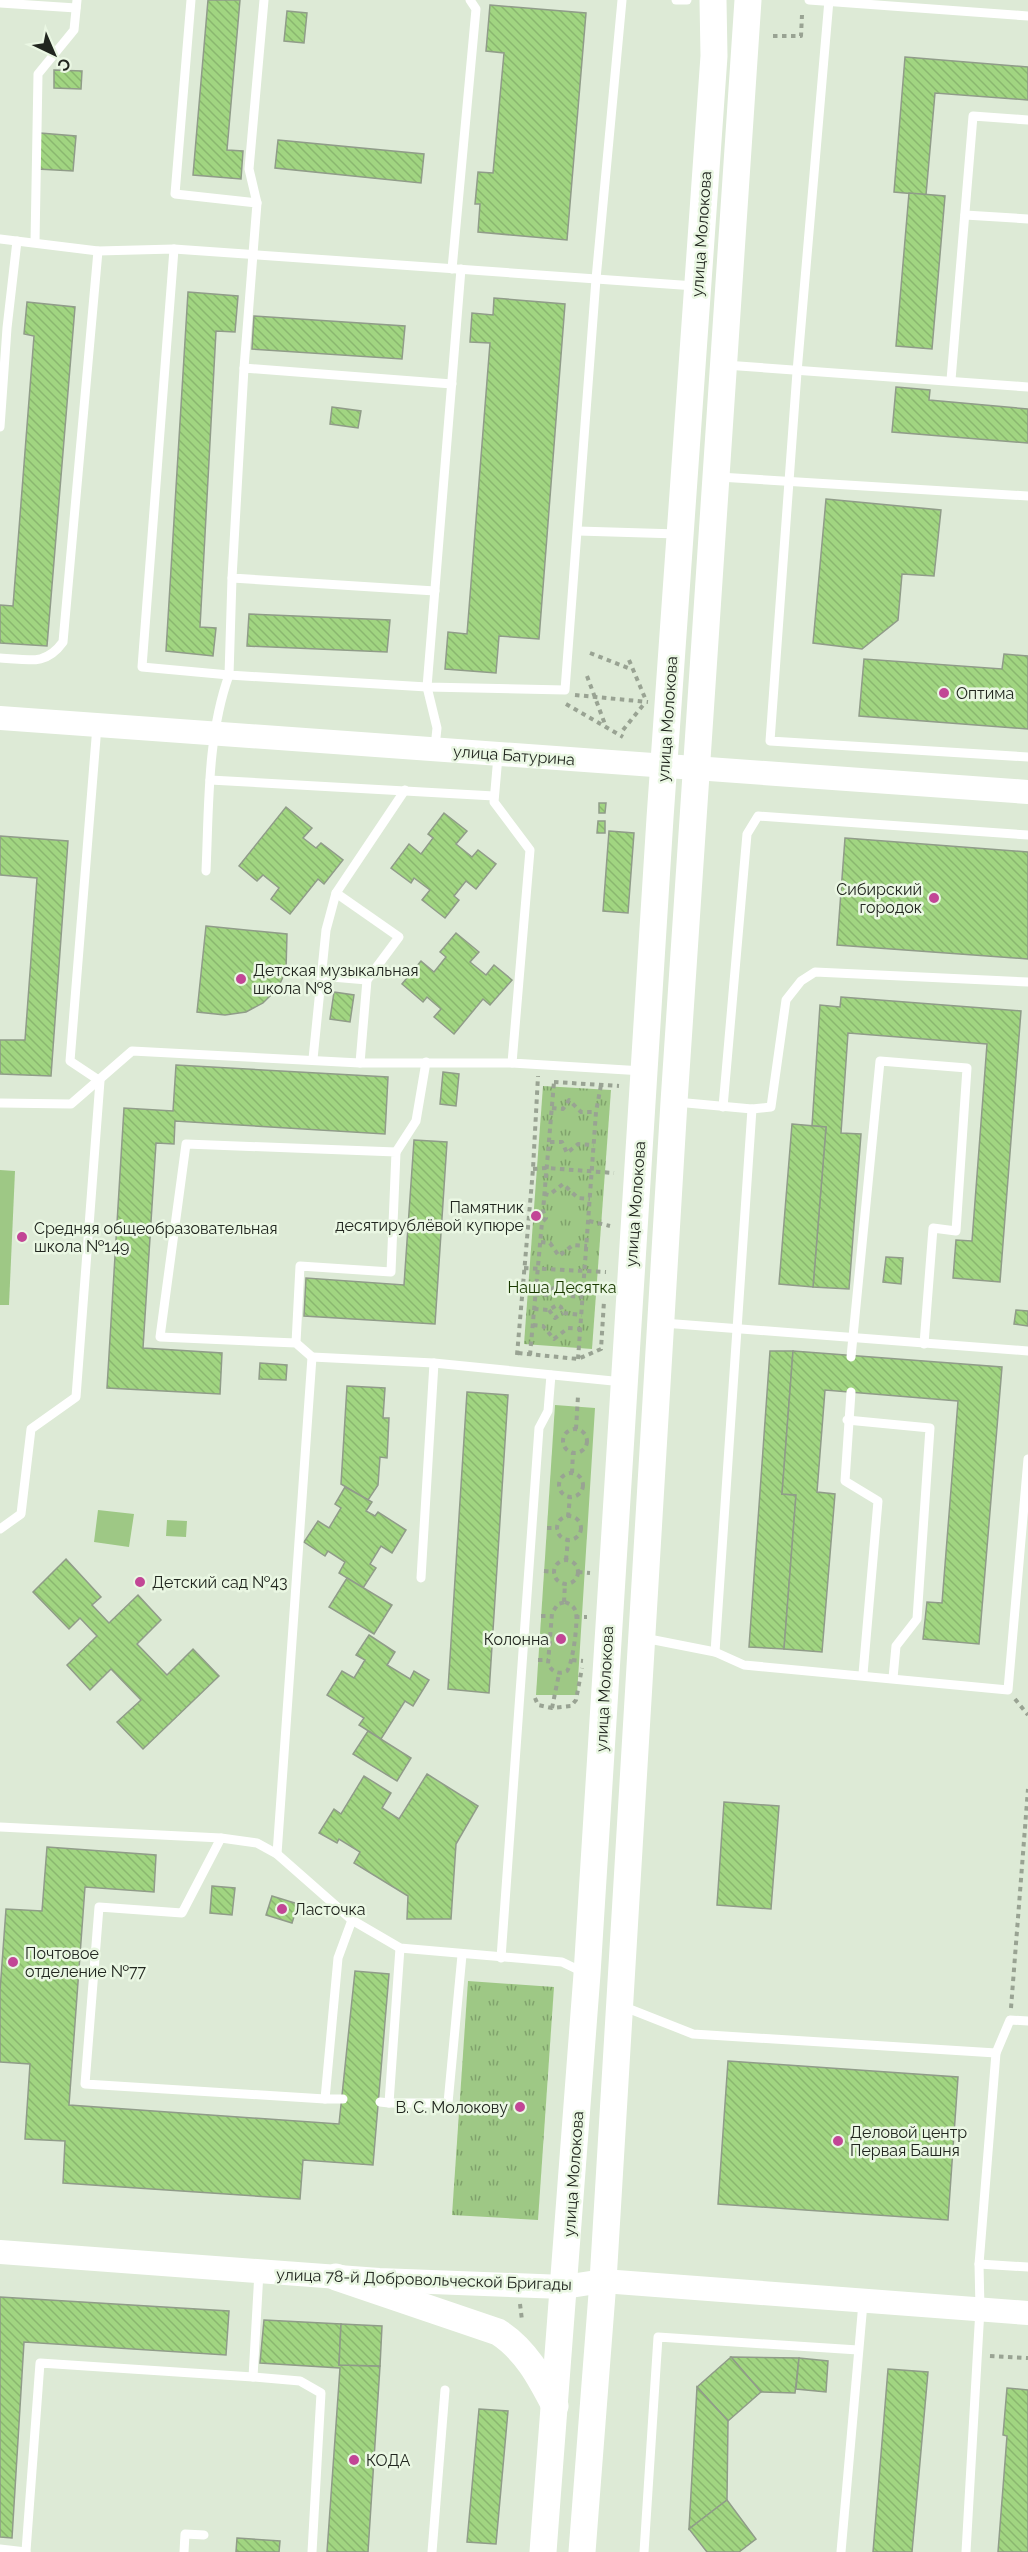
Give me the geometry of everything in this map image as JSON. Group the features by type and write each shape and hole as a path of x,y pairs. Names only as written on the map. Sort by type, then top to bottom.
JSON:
{"main road":[{"name":"улица Молокова","path":"543,2552 587,1974 623,1382 714,56 713,0"},
{"name":"улица Молокова","path":"582,2552 603,2281 674,1102 748,0"},
{"path":"714,56 726,51 744,68"},
{"path":"336,2277 498,2332 514,2343 528,2358 555,2406"}],"street":[{"name":"улица Батурина","path":"0,718 1028,792"},
{"name":"улица 78-й Добровольческой Бригады","path":"0,2252 336,2277 564,2287 603,2281 1028,2313"}],"lane":[{"path":"191,0 175,194 257,203"},
{"path":"206,871 210,780 222,695 229,675 244,368 257,203 249,169 264,0"},
{"path":"435,749 437,728 427,687 452,384 457,269 476,9 471,0"},
{"path":"174,249 142,667 229,675 427,687 566,690 596,279 622,0"},
{"path":"676,0 687,0"},
{"path":"809,0 1028,16"},
{"path":"976,11 977,0"},
{"path":"829,1 797,372 770,741 1028,758"},
{"path":"0,3 77,4 74,30 38,74 35,242"},
{"path":"951,380 973,116 1028,120"},
{"path":"965,215 1028,219"},
{"path":"0,239 98,250 174,249 697,286"},
{"path":"0,427 3,328 17,241"},
{"path":"0,658 39,660 54,655 63,642 98,250"},
{"path":"722,364 797,372 1028,384"},
{"path":"244,368 452,384"},
{"path":"715,477 1028,496"},
{"path":"578,531 680,534"},
{"path":"232,578 435,591"},
{"path":"97,725 70,1061 100,1081"},
{"path":"498,753 494,802 530,850 512,1063"},
{"path":"210,780 494,796"},
{"path":"313,1059 326,930 336,893 405,790"},
{"path":"723,1107 747,834 758,816 1028,835"},
{"path":"336,893 399,937 367,980 360,1063"},
{"path":"674,1102 752,1109 771,1107 786,1000 801,981 815,972 1028,982"},
{"path":"320,976 367,980"},
{"path":"0,1103 70,1104 100,1081 132,1051 360,1063 512,1063 644,1071"},
{"path":"851,1357 880,1061 967,1068 956,1231 933,1228 924,1344"},
{"path":"296,1343 300,1266 391,1272 396,1152 416,1121 426,1062"},
{"path":"0,1528 21,1514 31,1428 76,1397 100,1081"},
{"path":"715,1652 752,1109"},
{"path":"396,1152 186,1144 160,1337 296,1343 312,1356 434,1363 623,1382"},
{"path":"661,1322 1028,1351"},
{"path":"277,1854 312,1356"},
{"path":"421,1578 434,1363"},
{"path":"501,1958 539,1428 548,1411 551,1375"},
{"path":"851,1392 847,1420 845,1480 878,1502 863,1674"},
{"path":"847,1420 930,1428 917,1618 896,1646 893,1678"},
{"path":"642,1637 715,1652 744,1665 863,1674 1008,1690 1028,1459"},
{"path":"0,1827 221,1838 257,1843 277,1854 352,1920 400,1948 562,1962 587,1974"},
{"path":"221,1838 182,1913 99,1907 85,2084 343,2099"},
{"path":"326,2099 338,1959 352,1920"},
{"path":"400,1948 385,2102 448,2103 462,1954"},
{"path":"620,2005 693,2034 996,2053"},
{"path":"966,2552 980,2309 979,2264 996,2053 1010,2020 1028,2021"},
{"path":"979,2264 1028,2266"},
{"path":"253,2376 259,2272"},
{"path":"841,2552 864,2300"},
{"path":"644,2552 658,2337 858,2349"},
{"path":"0,2549 26,2552 40,2363 300,2381 321,2393 312,2552"},
{"path":"432,2552 445,2390"},
{"path":"184,2552 185,2534 204,2535"}],"path":[{"path":"772,36 801,36 802,15"},
{"path":"590,653 628,668"},
{"path":"629,660 646,702"},
{"path":"587,676 606,728"},
{"path":"544,691 656,702"},
{"path":"544,691 623,737"},
{"path":"623,730 646,702"},
{"path":"508,1371 518,1353 533,1169 538,1078 534,1064"},
{"path":"538,1078 554,1082 619,1086"},
{"path":"530,1355 542,1222 546,1218 546,1212 543,1211 544,1194 554,1082"},
{"path":"578,1359 596,1112 601,1084"},
{"path":"552,1108 563,1109 569,1100 581,1112 596,1112"},
{"path":"550,1142 562,1142 567,1153 578,1144 594,1145"},
{"path":"533,1169 593,1170 614,1173"},
{"path":"544,1194 549,1195 563,1184 578,1198 590,1199"},
{"path":"589,1221 610,1226"},
{"path":"541,1242 550,1243 559,1256 573,1245 587,1246"},
{"path":"524,1268 606,1272"},
{"path":"535,1294 546,1295 558,1284 570,1296 584,1297"},
{"path":"534,1309 549,1310 557,1305 561,1307 563,1313"},
{"path":"549,1310 555,1318 563,1313 582,1315"},
{"path":"533,1325 543,1326 554,1339 568,1328 581,1329"},
{"path":"518,1353 578,1359 601,1349"},
{"path":"576,1429 578,1396"},
{"path":"576,1429 583,1432 587,1441 582,1450 573,1452 567,1449 563,1439 566,1432 576,1429"},
{"path":"554,1439 563,1439"},
{"path":"587,1441 593,1441"},
{"path":"572,1473 573,1452"},
{"path":"572,1473 579,1476 583,1486 579,1494 570,1497 563,1494 560,1485 563,1477 572,1473"},
{"path":"551,1484 560,1485"},
{"path":"583,1486 590,1486"},
{"path":"568,1516 570,1497"},
{"path":"568,1516 577,1520 580,1528 576,1538 568,1540 561,1537 557,1528 560,1520 568,1516"},
{"path":"547,1538 548,1517"},
{"path":"548,1528 557,1528"},
{"path":"580,1528 587,1529"},
{"path":"566,1560 568,1540"},
{"path":"544,1582 545,1560"},
{"path":"566,1560 574,1563 578,1572 573,1581 565,1583 558,1580 554,1572 557,1564 566,1560"},
{"path":"544,1571 554,1572"},
{"path":"578,1572 590,1573"},
{"path":"564,1602 565,1583"},
{"path":"564,1602 572,1605 575,1617 572,1660 567,1671 559,1673 552,1670 548,1660 552,1616 555,1606 564,1602"},
{"path":"540,1627 542,1605"},
{"path":"541,1616 552,1616"},
{"path":"575,1617 587,1617"},
{"path":"537,1670 539,1649"},
{"path":"538,1660 548,1660"},
{"path":"572,1660 583,1661"},
{"path":"536,1691 536,1704 552,1708 559,1673"},
{"path":"1010,2020 1028,1788"},
{"path":"520,2301 519,2311 525,2328"},
{"path":"977,2356 1028,2358"}],"green space":[{"name":"Наша Десятка","path":"543,1086 611,1090 592,1349 524,1344"},
{"path":"0,1170 15,1171 9,1305 0,1305"},
{"path":"555,1405 595,1408 577,1695 536,1695"},
{"path":"98,1510 134,1514 129,1547 94,1542"},
{"path":"167,1520 187,1521 186,1537 166,1536"},
{"path":"468,1981 554,1987 538,2220 452,2215"}],"building":[{"path":"208,0 240,0 227,150 243,151 241,179 193,175"},
{"path":"490,5 586,13 567,240 478,232 480,204 475,204 478,172 493,173 504,53 486,51"},
{"path":"287,11 307,13 304,43 284,41"},
{"path":"905,57 1028,67 1028,100 935,93 926,195 894,192"},
{"path":"54,70 82,71 81,89 54,88"},
{"path":"40,133 76,136 73,171 38,169"},
{"path":"278,140 424,154 421,183 275,168"},
{"path":"909,193 945,196 932,349 896,346"},
{"path":"188,292 238,296 235,332 216,331 200,627 216,628 213,656 166,651"},
{"path":"494,298 565,304 539,639 499,636 496,673 445,669 448,632 467,634 490,343 470,342 472,313 493,315"},
{"path":"27,302 75,307 47,646 0,643 0,605 13,606 34,336 24,334"},
{"path":"254,316 405,326 402,359 252,349"},
{"path":"896,387 930,390 929,400 1028,409 1028,443 892,432"},
{"path":"332,407 361,411 358,428 330,424"},
{"path":"826,499 941,510 934,576 902,574 898,620 862,649 813,643"},
{"path":"249,614 390,620 387,652 247,646"},
{"name":"Оптима","path":"1004,654 1028,656 1028,729 859,716 864,659 1002,669"},
{"path":"599,803 606,803 605,813 599,813"},
{"path":"286,807 312,828 303,838 316,848 321,843 343,860 324,884 318,879 290,914 271,899 279,888 263,875 257,881 239,866"},
{"path":"444,813 467,831 456,844 472,857 478,850 496,864 476,889 466,881 454,896 459,900 445,918 422,900 430,890 414,878 411,883 391,868 409,844 421,854 433,838 428,834"},
{"path":"598,821 605,821 605,833 597,833"},
{"path":"609,831 634,833 628,913 603,911"},
{"path":"0,836 68,841 51,1076 0,1074 0,1040 25,1040 37,878 0,875"},
{"name":"Сибирский городок","path":"845,838 1028,852 1028,959 837,945"},
{"name":"Детская музыкальная школа №8","path":"206,926 287,934 286,970 278,988 263,1003 246,1012 225,1015 197,1012"},
{"path":"456,933 479,952 470,962 486,975 494,965 512,980 490,1005 483,999 454,1034 434,1017 441,1009 427,997 423,1002 402,984 421,961 434,972 446,957 440,952"},
{"path":"334,992 354,995 350,1022 330,1019"},
{"path":"841,997 1021,1011 1000,1282 953,1278 956,1240 972,1241 987,1044 848,1033 841,1133 861,1134 849,1289 813,1287 826,1127 812,1126 820,1005 840,1007"},
{"path":"176,1065 388,1077 385,1134 175,1121 174,1144 156,1143 143,1348 222,1353 220,1394 107,1388 124,1108 173,1111"},
{"path":"443,1072 459,1074 456,1106 440,1104"},
{"path":"792,1124 826,1127 813,1287 779,1284"},
{"path":"414,1140 447,1142 435,1324 304,1316 306,1278 404,1285"},
{"path":"886,1257 903,1258 901,1284 883,1282"},
{"path":"1016,1310 1028,1311 1028,1326 1014,1324"},
{"path":"770,1351 793,1351 782,1494 796,1495 784,1649 749,1647"},
{"path":"793,1351 1002,1367 979,1644 923,1639 927,1602 942,1603 958,1401 825,1390 817,1492 835,1494 822,1652 784,1649 796,1495 782,1494"},
{"path":"260,1363 287,1365 286,1380 259,1379"},
{"path":"347,1386 385,1388 383,1418 389,1418 387,1458 380,1457 378,1485 368,1500 341,1484"},
{"path":"467,1392 508,1395 489,1693 448,1689"},
{"path":"345,1487 372,1502 366,1511 375,1516 378,1512 406,1530 392,1553 381,1546 370,1564 376,1568 363,1588 339,1573 345,1562 328,1551 325,1556 304,1542 318,1521 329,1528 341,1508 335,1504"},
{"path":"66,1559 101,1597 92,1605 109,1623 138,1595 161,1620 137,1644 167,1675 193,1649 219,1676 143,1749 117,1722 141,1700 111,1669 90,1690 67,1665 97,1636 80,1618 69,1629 33,1592"},
{"path":"347,1578 392,1605 374,1634 329,1607"},
{"path":"369,1635 395,1652 387,1665 410,1679 414,1671 429,1680 413,1706 405,1701 381,1739 359,1725 364,1718 327,1695 342,1671 354,1678 365,1660 356,1655"},
{"path":"368,1731 411,1758 397,1781 353,1754"},
{"path":"427,1774 478,1806 456,1844 451,1919 407,1919 408,1896 354,1863 360,1852 339,1839 337,1843 319,1833 334,1809 341,1814 364,1776 391,1793 382,1808 399,1819"},
{"path":"724,1802 779,1806 771,1909 717,1905"},
{"path":"47,1847 156,1855 154,1892 85,1887 69,2105 339,2124 355,1971 389,1974 373,2165 303,2160 300,2199 63,2183 65,2141 25,2139 30,2064 0,2062 0,1991 6,1909 42,1911"},
{"path":"212,1886 235,1888 232,1915 210,1913"},
{"name":"Ласточка","path":"272,1896 298,1904 292,1923 266,1915"},
{"name":"Деловой центр Первая Башня","path":"728,2061 958,2077 948,2220 718,2204"},
{"path":"0,2297 229,2311 226,2355 24,2342 12,2538 0,2537"},
{"name":"КОДА","path":"264,2320 341,2324 339,2365 380,2366 368,2552 327,2552 340,2368 260,2363"},
{"path":"341,2324 382,2326 380,2366 339,2365"},
{"path":"731,2357 799,2358 795,2393 761,2392"},
{"path":"731,2357 761,2392 728,2421 697,2387"},
{"path":"799,2358 828,2361 826,2392 796,2389"},
{"path":"888,2369 928,2372 912,2552 873,2552"},
{"path":"697,2387 728,2421 727,2500 689,2529"},
{"path":"1007,2388 1028,2390 1028,2552 998,2552 1007,2436 1003,2435"},
{"path":"479,2409 508,2411 496,2544 467,2542"},
{"path":"727,2500 756,2539 739,2552 707,2552 689,2529"},
{"path":"237,2538 280,2541 279,2552 236,2552"}],"place":[{"name":"Оптима","path":"944,693"},
{"name":"Сибирский городок","path":"934,898"},
{"name":"Детская музыкальная школа №8","path":"241,979"},
{"name":"Памятник десятирублёвой купюре","path":"536,1216"},
{"name":"Средняя общеобразовательная школа №149","path":"22,1237"},
{"name":"Детский сад №43","path":"140,1582"},
{"name":"Колонна","path":"561,1639"},
{"name":"Ласточка","path":"282,1909"},
{"name":"Почтовое отделение №77","path":"13,1962"},
{"name":"В. С. Молокову","path":"520,2107"},
{"name":"Деловой центр Первая Башня","path":"838,2141"},
{"name":"КОДА","path":"354,2460"}]}
